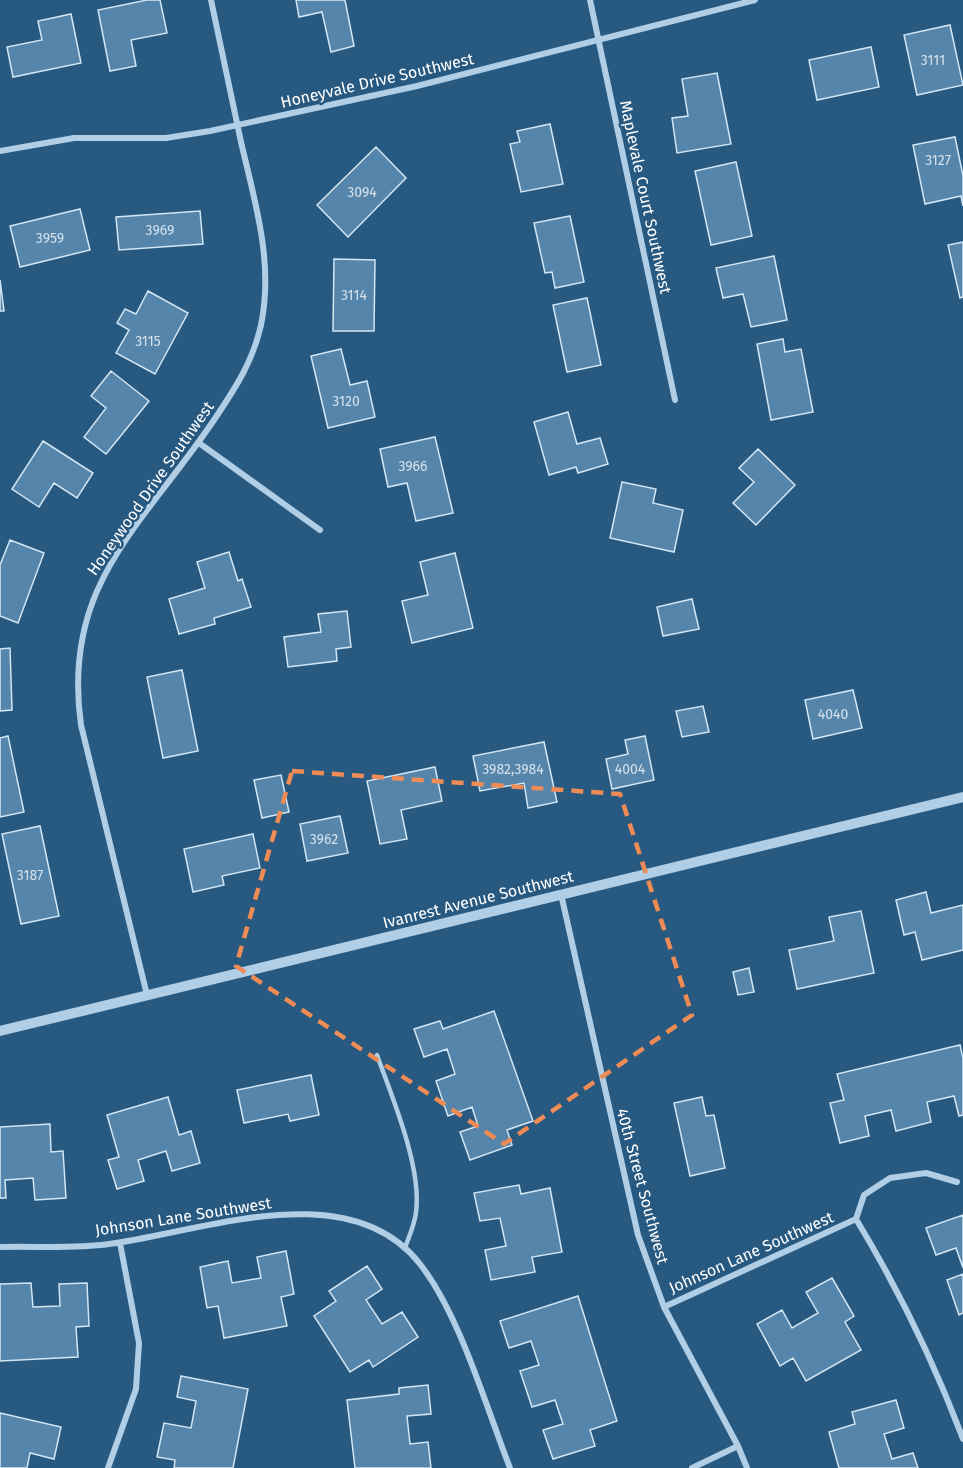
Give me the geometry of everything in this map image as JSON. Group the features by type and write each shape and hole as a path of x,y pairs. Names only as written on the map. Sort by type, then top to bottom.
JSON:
{"street":[{"name":"Honeywood Drive Southwest","path":"147,995 81,725 76,690 79,646 88,609 102,578 199,443 247,368 257,343 265,301 266,278 262,233 211,0"},
{"name":"Maplevale Court Southwest","path":"590,0 675,400"},
{"name":"Honeyvale Drive Southwest","path":"0,151 74,138 166,138 238,126 417,86 755,0"},
{"path":"199,443 320,530"},
{"name":"Ivanrest Avenue Southwest","path":"0,1031 963,796"},
{"name":"40th Street Southwest","path":"561,894 636,1224 664,1306 738,1446 747,1468"},
{"path":"856,1220 864,1195 890,1178 926,1173 957,1182"},
{"name":"Johnson Lane Southwest","path":"0,1247 120,1243 243,1219 306,1214 366,1226 405,1248 420,1264 445,1305 510,1468"},
{"name":"Johnson Lane Southwest","path":"664,1306 856,1220 894,1281 925,1347 963,1439"},
{"path":"108,1468 136,1389 139,1343 120,1243"},
{"path":"692,1468 738,1446"}],"lane":[{"path":"377,1055 399,1116 412,1172 416,1214 405,1248"}],"highlighted area":[{"path":"292,771 620,794 692,1015 504,1144 236,966"}],"building":[{"path":"147,0 160,0 167,33 131,40 136,66 110,71 98,10"},
{"path":"296,0 345,0 354,46 331,52 322,12 299,17"},
{"path":"71,14 81,63 13,77 7,47 42,40 38,21"},
{"path":"950,25 963,85 917,95 904,35"},
{"path":"871,47 879,87 817,100 809,60"},
{"path":"717,73 731,144 677,153 672,118 688,116 682,79"},
{"path":"550,124 563,184 521,192 510,144 520,142 517,131"},
{"path":"955,137 963,176 963,206 961,196 925,204 913,145"},
{"path":"376,147 406,178 348,237 317,205"},
{"path":"736,162 752,236 711,245 695,171"},
{"path":"80,209 90,250 20,267 10,226"},
{"path":"200,211 203,244 119,250 116,217"},
{"path":"570,216 584,282 555,288 552,272 545,273 534,223"},
{"path":"963,242 963,297 960,298 948,245"},
{"path":"774,256 787,320 751,327 743,294 723,298 716,268"},
{"path":"334,259 375,260 374,331 333,331"},
{"path":"0,280 4,311 0,311"},
{"path":"148,291 188,313 155,374 116,353 129,330 117,323 125,309 136,314"},
{"path":"587,298 601,365 567,372 553,305"},
{"path":"783,339 785,352 801,349 813,412 771,420 757,344"},
{"path":"341,349 350,385 367,381 375,417 328,428 311,356"},
{"path":"111,371 149,401 106,454 84,437 106,408 91,396"},
{"path":"568,412 577,444 600,438 608,464 578,473 576,467 549,475 534,422"},
{"path":"435,437 453,513 416,521 407,483 388,487 380,449"},
{"path":"43,441 93,473 77,498 54,483 39,507 12,489"},
{"path":"758,449 795,485 756,525 733,503 754,482 739,468"},
{"path":"622,482 656,489 653,503 683,510 674,552 610,538"},
{"path":"10,540 44,553 18,623 0,616 0,565"},
{"path":"229,552 238,581 242,579 251,607 214,618 215,624 179,634 169,599 205,588 197,562"},
{"path":"455,553 473,628 412,643 402,601 428,595 420,562"},
{"path":"692,599 699,629 663,636 657,607"},
{"path":"347,611 351,647 336,649 337,661 288,667 284,637 321,632 318,614"},
{"path":"10,648 12,710 0,711 0,649"},
{"path":"182,670 198,751 163,758 147,677"},
{"path":"853,690 862,728 813,739 805,700"},
{"path":"703,706 709,732 682,737 676,711"},
{"path":"8,736 24,812 0,817 0,738"},
{"path":"645,736 654,780 612,789 606,759 628,754 625,740"},
{"path":"544,742 557,802 528,808 524,783 480,791 473,756"},
{"path":"435,767 442,801 401,810 407,839 380,844 367,781"},
{"path":"281,775 289,812 262,818 254,780"},
{"path":"340,816 348,853 307,861 300,824"},
{"path":"40,826 59,916 21,924 2,834"},
{"path":"253,834 260,868 222,876 224,885 193,892 184,849"},
{"path":"926,892 931,913 963,905 963,950 922,960 915,932 904,935 896,900"},
{"path":"861,911 874,973 797,989 789,950 834,941 829,917"},
{"path":"749,968 754,992 738,995 733,972"},
{"path":"494,1011 533,1121 507,1130 512,1145 470,1160 460,1132 478,1126 472,1107 448,1116 436,1081 455,1074 447,1049 424,1057 414,1029 440,1021 443,1029"},
{"path":"960,1045 963,1058 963,1115 959,1116 954,1096 927,1102 931,1122 896,1131 891,1110 865,1116 869,1136 840,1143 830,1103 844,1100 837,1074"},
{"path":"311,1075 319,1115 290,1121 288,1114 244,1123 237,1090"},
{"path":"168,1097 179,1135 191,1131 200,1163 172,1171 166,1151 138,1160 144,1181 117,1189 108,1160 119,1157 107,1115"},
{"path":"702,1097 706,1116 714,1115 725,1168 690,1176 674,1103"},
{"path":"50,1124 51,1152 63,1151 66,1198 35,1200 33,1178 5,1180 6,1198 0,1198 0,1127"},
{"path":"519,1185 521,1194 550,1188 562,1252 532,1257 535,1272 491,1280 485,1250 506,1246 500,1218 480,1221 474,1193"},
{"path":"963,1215 963,1268 956,1248 936,1255 926,1228"},
{"path":"286,1251 294,1294 281,1297 287,1326 224,1338 218,1306 207,1308 200,1267 228,1261 232,1283 261,1278 257,1257"},
{"path":"367,1266 382,1289 366,1300 382,1324 402,1312 418,1337 373,1367 369,1360 350,1372 314,1316 336,1301 329,1291"},
{"path":"963,1274 963,1313 959,1315 947,1280"},
{"path":"832,1278 854,1316 845,1322 861,1350 806,1381 793,1358 780,1366 757,1324 782,1310 792,1328 818,1313 806,1292"},
{"path":"31,1283 33,1307 60,1306 59,1284 87,1283 89,1326 76,1327 78,1357 0,1361 0,1284"},
{"path":"578,1296 617,1421 590,1430 595,1446 553,1459 543,1430 563,1424 555,1400 532,1407 520,1371 539,1365 531,1341 509,1348 500,1321"},
{"path":"181,1376 248,1389 233,1468 174,1468 175,1460 157,1457 164,1423 191,1428 196,1401 177,1397"},
{"path":"428,1385 431,1414 407,1416 410,1444 428,1442 431,1468 355,1468 347,1400 399,1394 399,1388"},
{"path":"896,1400 904,1428 884,1434 892,1459 913,1453 918,1468 839,1468 829,1432 855,1424 852,1412"},
{"path":"0,1413 61,1427 54,1459 30,1453 27,1468 0,1468"}]}
